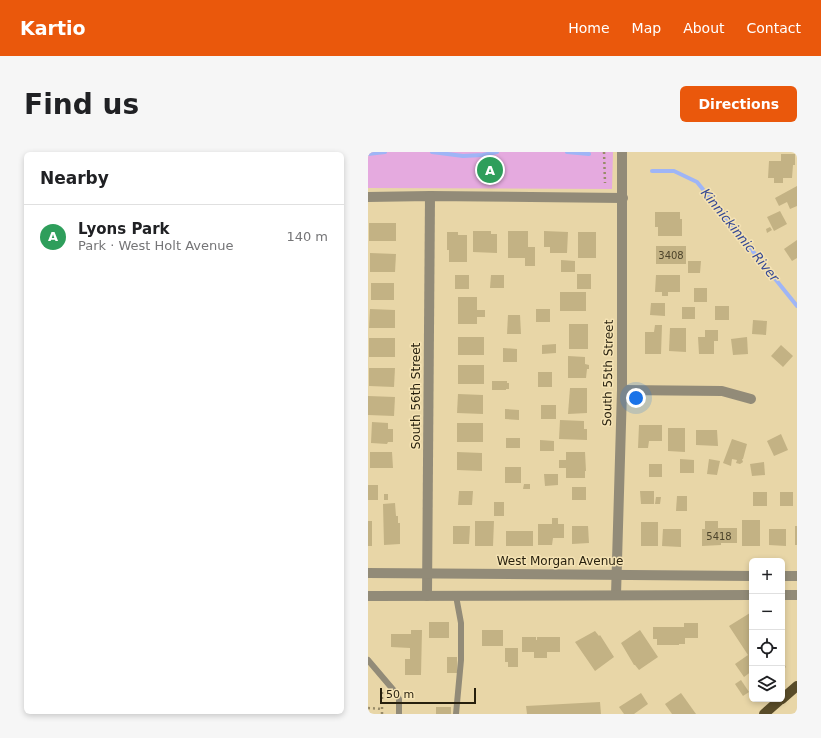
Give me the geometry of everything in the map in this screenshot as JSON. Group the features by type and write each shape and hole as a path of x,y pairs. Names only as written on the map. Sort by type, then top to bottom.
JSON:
{"main road":[{"path":"785,696 797,686"},
{"path":"764,714 778,702"}],"street":[{"name":"South 55th Street","path":"616,595 622,390 622,152"},
{"path":"368,197 430,196 623,198"},
{"name":"South 56th Street","path":"427,596 430,196"},
{"path":"622,390 722,391 751,399"},
{"name":"West Morgan Avenue","path":"368,574 616,574 749,576"},
{"path":"785,576 797,576"},
{"path":"368,596 749,595"},
{"path":"785,595 797,595"}],"lane":[{"path":"456,596 461,623 461,653 456,714"},
{"path":"368,660 396,693 399,699 399,714"}],"path":[{"path":"604,152 605,182"},
{"path":"382,686 382,714"},
{"path":"368,708 382,709"}],"shaded area":[{"path":"368,152 613,152 612,189 368,188"}],"building":[{"path":"781,154 795,154 795,165 793,165 792,178 783,178 783,183 774,183 774,178 768,178 769,161 781,161"},
{"path":"797,186 797,206 790,209 787,202 779,206 775,198"},
{"path":"780,211 787,224 774,231 767,217"},
{"path":"655,212 680,212 680,219 682,219 682,236 658,236 658,227 655,227"},
{"path":"369,223 396,223 396,241 369,241"},
{"path":"770,227 772,230 767,233 766,229"},
{"path":"473,231 491,231 491,234 497,234 497,253 473,252"},
{"path":"508,231 528,231 528,247 535,247 535,266 525,266 525,258 508,258"},
{"path":"544,231 568,232 567,253 550,253 550,247 544,247"},
{"path":"447,232 458,232 458,235 467,235 467,262 449,262"},
{"path":"578,232 596,232 596,258 578,258"},
{"path":"797,240 797,258 792,261 784,249"},
{"path":"656,246 686,246 686,264 656,264"},
{"path":"370,253 396,254 395,272 370,272"},
{"path":"561,260 575,261 575,272 561,272"},
{"path":"688,261 701,261 700,273 688,273"},
{"path":"577,274 591,274 591,289 577,289"},
{"path":"455,275 469,275 469,289 455,289"},
{"path":"491,275 504,275 504,288 490,288"},
{"path":"656,275 680,275 680,292 668,292 668,296 662,296 662,292 655,292"},
{"path":"371,283 394,283 394,300 371,300"},
{"path":"694,288 707,288 707,302 694,302"},
{"path":"560,292 586,292 586,311 560,311"},
{"path":"458,297 477,297 477,310 485,310 485,317 477,317 477,324 458,324"},
{"path":"651,303 665,303 665,316 650,315"},
{"path":"715,306 729,306 729,320 715,320"},
{"path":"682,307 695,307 695,319 682,319"},
{"path":"370,309 395,310 395,328 369,328"},
{"path":"536,309 550,309 550,322 536,322"},
{"path":"508,315 520,315 521,334 507,334"},
{"path":"753,320 767,321 766,335 752,334"},
{"path":"569,324 588,324 588,349 569,349"},
{"path":"655,325 662,325 661,354 645,354 645,332 654,332"},
{"path":"670,328 686,328 686,352 669,351"},
{"path":"705,330 718,330 718,341 714,341 714,354 699,354 698,337 705,337"},
{"path":"458,337 484,337 484,355 458,355"},
{"path":"747,337 748,354 733,355 731,339"},
{"path":"369,338 395,338 395,357 369,357"},
{"path":"556,344 556,353 542,354 542,345"},
{"path":"781,345 793,356 783,367 771,356"},
{"path":"503,348 517,349 517,362 503,362"},
{"path":"568,356 585,357 585,364 589,365 586,378 568,378"},
{"path":"458,365 484,365 484,384 458,384"},
{"path":"369,368 395,368 394,387 369,386"},
{"path":"538,372 552,372 552,387 538,387"},
{"path":"492,381 507,381 507,383 509,383 509,389 492,390"},
{"path":"570,388 587,388 587,413 568,414"},
{"path":"458,394 483,395 483,414 457,413"},
{"path":"368,396 395,397 394,416 368,415"},
{"path":"541,405 556,405 556,419 541,419"},
{"path":"505,409 519,410 519,420 505,419"},
{"path":"560,420 584,421 584,429 587,429 587,440 559,439"},
{"path":"372,422 388,423 388,429 393,429 393,442 388,442 387,444 371,443"},
{"path":"457,423 483,423 483,442 457,442"},
{"path":"639,425 662,425 662,441 649,441 648,448 638,448"},
{"path":"668,428 685,428 685,452 668,451"},
{"path":"696,430 717,430 718,446 696,445"},
{"path":"781,434 788,450 774,456 767,441"},
{"path":"506,438 520,438 520,448 506,448"},
{"path":"732,439 747,444 742,459 743,462 740,464 736,463 737,460 732,459 731,466 723,463"},
{"path":"540,440 554,441 554,451 540,451"},
{"path":"370,452 392,452 393,468 370,468"},
{"path":"457,452 482,453 482,471 457,470"},
{"path":"566,452 585,452 585,478 566,478 566,468 559,468 559,460 566,460"},
{"path":"680,459 694,460 694,473 680,473"},
{"path":"709,459 720,461 717,475 707,474"},
{"path":"764,462 765,475 752,476 750,464"},
{"path":"649,464 662,464 662,477 649,477"},
{"path":"505,467 521,467 521,483 505,483"},
{"path":"544,474 558,474 558,485 545,486"},
{"path":"524,484 530,484 530,489 523,489"},
{"path":"368,485 378,485 378,500 368,500"},
{"path":"572,487 586,487 586,500 572,500"},
{"path":"459,491 473,491 472,505 458,505"},
{"path":"640,491 654,491 654,504 641,504"},
{"path":"753,492 767,492 767,506 753,506"},
{"path":"780,492 793,492 793,506 780,506"},
{"path":"384,494 388,494 388,500 384,500"},
{"path":"677,496 687,496 687,511 676,511"},
{"path":"656,497 661,497 660,504 655,504"},
{"path":"494,502 504,502 504,516 494,516"},
{"path":"395,503 396,516 398,516 398,523 400,523 400,544 384,545 383,504"},
{"path":"552,518 558,518 558,524 564,524 564,538 553,538 552,545 538,545 538,524 552,524"},
{"path":"742,520 760,520 760,546 742,546"},
{"path":"368,521 372,521 372,546 368,546"},
{"path":"475,521 494,521 493,546 475,546"},
{"path":"705,521 718,521 718,528 737,528 737,543 721,543 721,545 702,546 702,529 705,529"},
{"path":"641,522 658,522 658,546 641,546"},
{"path":"453,526 470,526 469,544 453,544"},
{"path":"572,526 588,526 589,543 572,544"},
{"path":"795,526 797,526 797,545 795,545"},
{"path":"663,529 681,529 681,547 662,546"},
{"path":"769,529 786,529 786,546 769,545"},
{"path":"506,531 533,531 533,546 506,546"},
{"path":"749,614 749,673 744,677 735,664 748,655 729,626"},
{"path":"429,622 449,622 449,638 429,638"},
{"path":"684,623 698,623 698,638 685,638 685,644 679,645 657,645 657,639 653,639 653,627 684,627"},
{"path":"411,630 422,630 421,675 405,675 405,659 410,659 410,648 391,647 391,634 411,634"},
{"path":"482,630 503,630 503,646 482,646"},
{"path":"640,630 658,657 639,670 634,665 621,643"},
{"path":"595,631 599,636 600,635 614,657 595,671 575,642"},
{"path":"522,637 536,637 537,640 537,637 560,637 560,652 547,652 547,658 534,658 534,652 522,652"},
{"path":"505,648 518,648 518,667 508,667 508,662 505,662"},
{"path":"447,657 457,657 457,673 447,673"},
{"path":"741,680 749,692 743,696 735,684"},
{"path":"641,693 648,704 634,714 624,714 619,707"},
{"path":"681,693 696,714 672,714 665,704"},
{"path":"600,702 601,714 527,714 526,706"},
{"path":"436,707 451,707 451,714 436,714"}],"waterway":[{"name":"Kinnickinnic River","path":"368,154 385,152"},
{"name":"Kinnickinnic River","path":"432,152 463,156 483,155 497,152"},
{"name":"Kinnickinnic River","path":"567,152 589,154"},
{"name":"Kinnickinnic River","path":"652,171 674,171 697,182 797,306"}],"place":[{"name":"Lyons Park","path":"490,170"}]}
